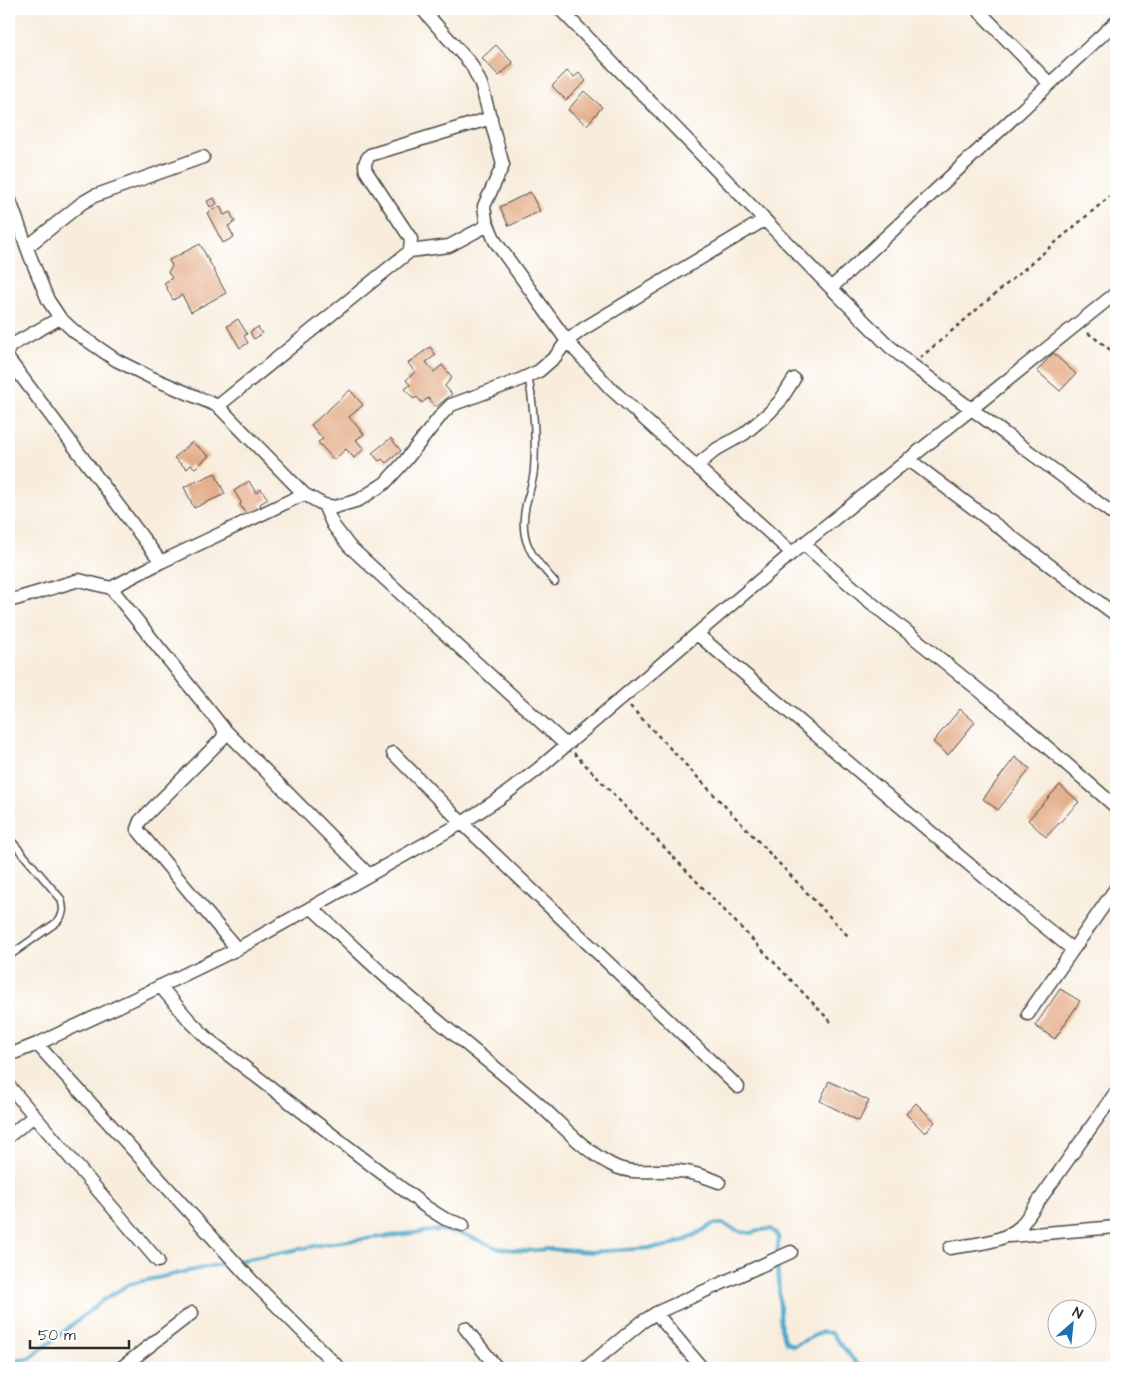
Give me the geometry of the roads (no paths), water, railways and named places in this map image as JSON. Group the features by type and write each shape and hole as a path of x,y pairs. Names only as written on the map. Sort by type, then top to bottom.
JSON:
{"street":[{"path":"422,9 471,64 477,74 491,118 503,164 484,206 484,213 495,241 566,341 610,388 792,553"},
{"path":"560,9 889,346 1116,516"},
{"path":"977,9 1050,84"},
{"path":"831,288 1116,22"},
{"path":"410,250 411,240 366,171 367,159 370,155 491,118"},
{"path":"27,247 82,203 94,196 203,157"},
{"path":"9,198 48,300 60,318 75,332 116,360 152,378 218,406 304,494 324,505 335,507 358,500 385,483 450,405 538,371 555,357 566,341 764,220"},
{"path":"218,406 410,250 449,246 488,225"},
{"path":"9,1055 37,1044 237,949 462,824 500,798 566,745 792,553 1116,293"},
{"path":"9,349 10,346 60,318"},
{"path":"9,360 161,562"},
{"path":"696,466 717,449 744,434 768,413 780,401 794,379"},
{"path":"908,459 1116,615"},
{"path":"111,588 304,494"},
{"path":"324,505 333,525 349,546 566,745"},
{"path":"804,544 864,597 1017,720 1116,808"},
{"path":"9,601 80,580 111,588 224,729 368,875"},
{"path":"697,634 818,735 911,817 1072,949"},
{"path":"224,729 222,739 140,821 137,829 237,949"},
{"path":"393,752 462,824 738,1086"},
{"path":"1028,1014 1116,888"},
{"path":"312,908 392,982 538,1103 578,1141 595,1154 624,1170 639,1172 679,1171 698,1174 719,1182"},
{"path":"160,986 188,1020 209,1040 426,1207 445,1219 463,1225"},
{"path":"37,1044 252,1281 339,1368"},
{"path":"9,1086 158,1261"},
{"path":"1008,1236 1022,1226 1033,1212 1116,1092"},
{"path":"9,1136 34,1116"},
{"path":"950,1248 1008,1236 1116,1227"},
{"path":"586,1368 642,1322 656,1313 791,1252"},
{"path":"656,1313 702,1368"},
{"path":"120,1368 192,1314"},
{"path":"465,1328 497,1368"}],"lane":[{"path":"528,375 534,412 534,471 522,522 530,550 539,564 555,582"},
{"path":"9,838 61,898 64,907 62,916 57,922 9,956"}],"waterway":[{"path":"238,1261 325,1244 438,1230 461,1233 497,1248 524,1251 549,1249 591,1252 665,1247 688,1239 713,1224 723,1224 741,1232 751,1233 770,1229 779,1238 777,1253 781,1329 786,1342 793,1346 822,1332 831,1333 858,1365 863,1368"},
{"path":"9,1361 29,1359 102,1301 129,1284 231,1262"}]}
